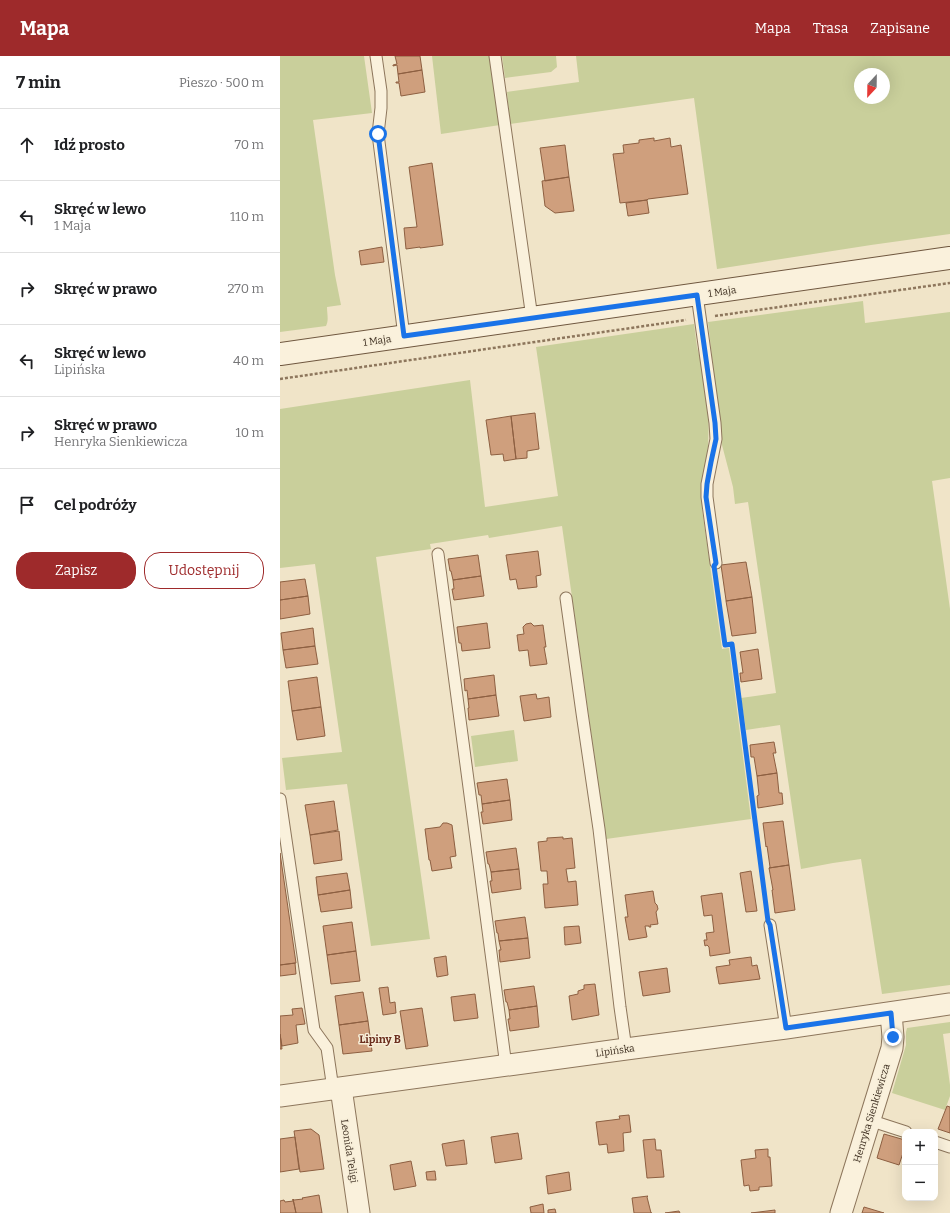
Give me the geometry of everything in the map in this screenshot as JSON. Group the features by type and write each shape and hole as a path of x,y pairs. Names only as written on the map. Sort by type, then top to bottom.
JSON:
{"main road":[{"name":"1 Maja","path":"280,354 950,258"}],"street":[{"name":"Lipińska","path":"280,1096 786,1028 950,1004"},
{"name":"Henryka Sienkiewicza","path":"841,1213 892,1048 893,1037 891,1013"},
{"name":"Leonida Teligi","path":"337,1089 359,1213"}],"lane":[{"path":"376,56 382,91 378,134 404,336"},
{"path":"495,56 532,318"},
{"path":"697,295 716,434 715,448 711,462 706,497 716,563"},
{"path":"438,554 506,1066"},
{"path":"566,598 604,863 626,1049"},
{"path":"280,799 314,1030 327,1048 337,1089"},
{"path":"770,925 786,1028"},
{"path":"869,1120 902,1131"},
{"path":"938,1143 950,1147"}],"path":[{"path":"280,379 950,283"},
{"path":"716,563 714,566 725,645 732,644 768,921 770,925"}],"green space":[{"path":"280,56 364,56 372,113 313,120 335,275 341,305 327,307 328,319 326,326 280,332"},
{"path":"432,56 490,56 500,125 441,134"},
{"path":"502,56 556,56 557,67 551,72 505,78"},
{"path":"576,56 950,56 950,234 717,269 694,98 510,124 507,92 579,82"},
{"path":"863,301 865,323 950,312 950,478 932,481 950,609 950,985 882,994 861,859 801,869 780,725 746,730 741,698 776,693 748,502 735,504 733,487 722,445 708,322"},
{"path":"694,324 709,412 708,447 703,481 704,509 702,509 722,649 729,648 751,819 606,839 562,526 489,538 488,535 430,544 431,549 376,557 430,939 371,946 347,784 286,790 282,758 342,752 315,564 280,568 280,409 470,380 485,507 558,496 536,347"},
{"path":"514,730 518,761 475,767 471,736"},
{"path":"950,1022 950,1033 943,1034 950,1085 950,1096 945,1110 892,1093 906,1045 907,1028"}],"building":[{"path":"395,56 420,56 422,70 398,74 397,65 393,66 397,64"},
{"path":"422,70 425,92 401,96 399,83 396,83 399,82 398,74"},
{"path":"654,138 654,141 670,138 671,147 681,145 688,194 620,203 613,154 624,153 623,145 639,143 639,140"},
{"path":"565,145 569,177 545,181 540,148"},
{"path":"432,163 443,245 406,249 404,228 417,227 409,167"},
{"path":"569,177 574,211 555,213 545,206 542,181"},
{"path":"647,200 649,213 628,216 626,203"},
{"path":"382,247 384,262 361,265 359,251"},
{"path":"535,413 539,449 527,451 527,458 516,459 511,416"},
{"path":"511,416 516,459 504,461 503,454 491,455 486,420"},
{"path":"538,551 541,575 536,576 537,587 518,589 516,579 510,580 506,555"},
{"path":"478,555 481,576 453,580 448,559"},
{"path":"746,562 752,597 726,601 721,565"},
{"path":"481,576 484,596 454,600 452,589 454,589 453,580"},
{"path":"305,579 308,596 280,600 280,582"},
{"path":"308,596 310,614 280,619 280,600"},
{"path":"752,597 756,633 732,636 726,601"},
{"path":"487,623 490,648 462,651 461,643 459,643 457,627"},
{"path":"531,623 534,626 543,625 546,647 544,647 547,664 530,666 528,650 519,651 517,635 524,634 523,627 526,624"},
{"path":"313,628 315,646 283,650 281,633"},
{"path":"315,646 318,664 286,668 283,650"},
{"path":"758,649 762,679 741,682 740,673 743,673 740,652"},
{"path":"494,675 496,695 468,699 467,690 465,691 464,679"},
{"path":"317,677 321,707 292,711 288,681"},
{"path":"536,694 537,699 549,697 551,717 524,721 520,696"},
{"path":"496,695 499,716 469,720 468,699"},
{"path":"321,707 325,736 297,740 292,711"},
{"path":"774,742 776,753 773,753 777,773 757,776 754,757 751,757 750,745"},
{"path":"777,773 779,793 782,793 783,804 758,808 757,796 759,795 757,776"},
{"path":"507,779 510,800 482,804 477,783"},
{"path":"510,800 512,820 483,824 481,812 483,812 482,804"},
{"path":"334,801 338,830 310,835 305,805"},
{"path":"783,821 789,865 769,868 763,823"},
{"path":"443,823 452,825 456,856 450,857 452,868 432,871 425,829 440,827"},
{"path":"339,831 342,860 314,864 310,835"},
{"path":"563,837 563,839 572,838 575,868 566,869 568,882 576,881 578,905 545,908 543,884 548,884 547,871 541,871 538,842 547,841 547,838"},
{"path":"516,848 519,869 491,872 486,852"},
{"path":"280,853 296,963 280,965"},
{"path":"789,865 795,910 775,913 769,868"},
{"path":"519,869 521,889 492,893 490,881 492,881 491,872"},
{"path":"751,871 757,911 746,912 740,873"},
{"path":"347,873 350,890 318,895 316,877"},
{"path":"350,890 352,908 321,912 318,895"},
{"path":"653,891 655,903 658,909 656,912 658,924 650,925 651,927 645,926 647,937 629,940 625,917 628,917 625,895"},
{"path":"722,893 730,953 710,956 709,947 707,945 705,946 704,940 707,940 706,933 714,932 712,915 704,916 701,896"},
{"path":"525,917 528,938 499,941 495,921"},
{"path":"352,922 356,951 327,955 323,926"},
{"path":"579,926 581,943 565,945 564,927"},
{"path":"528,938 530,958 500,962 499,950 501,950 499,941"},
{"path":"356,951 360,981 331,984 327,955"},
{"path":"446,956 448,975 437,977 434,958"},
{"path":"751,957 752,966 757,965 760,979 719,984 716,967 730,965 729,960"},
{"path":"295,963 296,974 280,976 280,965"},
{"path":"667,968 670,992 643,996 639,972"},
{"path":"595,984 599,1015 572,1020 569,996 578,994 578,991 584,989 584,985"},
{"path":"534,986 537,1006 509,1010 504,990"},
{"path":"388,987 390,1003 395,1002 396,1013 383,1015 379,988"},
{"path":"363,992 368,1021 339,1025 335,996"},
{"path":"475,994 478,1018 454,1021 451,997"},
{"path":"537,1006 539,1027 510,1031 508,1019 510,1019 509,1010"},
{"path":"302,1008 305,1024 296,1025 298,1043 282,1046 280,1016 293,1015 292,1009"},
{"path":"422,1008 428,1046 406,1049 400,1011"},
{"path":"368,1021 372,1051 343,1054 339,1025"},
{"path":"280,1034 282,1049 280,1049"},
{"path":"947,1106 950,1107 950,1133 938,1129"},
{"path":"629,1115 631,1132 623,1133 624,1151 608,1153 607,1144 599,1145 596,1122 620,1119 619,1116"},
{"path":"311,1129 319,1135 324,1169 300,1172 294,1131"},
{"path":"518,1133 522,1159 495,1163 491,1137"},
{"path":"884,1134 902,1139 902,1156 899,1165 877,1158"},
{"path":"295,1137 299,1169 280,1172 280,1139"},
{"path":"655,1139 656,1150 661,1150 664,1177 647,1178 643,1140"},
{"path":"464,1140 467,1164 446,1166 442,1144"},
{"path":"768,1149 772,1186 759,1187 759,1190 750,1191 749,1185 744,1186 741,1160 756,1158 755,1150"},
{"path":"411,1161 416,1186 394,1190 390,1165"},
{"path":"435,1171 436,1180 427,1180 426,1172"},
{"path":"569,1172 571,1190 548,1194 546,1176"},
{"path":"319,1195 322,1213 296,1213 293,1199 303,1199 302,1198"},
{"path":"648,1196 651,1213 634,1213 632,1198"},
{"path":"293,1199 296,1213 280,1213 280,1201 293,1201"},
{"path":"543,1204 544,1213 531,1213 530,1207"},
{"path":"864,1207 884,1213 862,1213"},
{"path":"555,1209 556,1213 548,1213 548,1210"},
{"path":"775,1210 775,1213 751,1213"},
{"path":"679,1211 680,1213 665,1213"}],"district":[{"name":"Lipiny B","path":"380,1039"}],"route":[{"path":"378,134 404,336 697,295 715,423 715,448 711,462 706,497 716,563 714,566 725,645 732,644 768,921 770,925 786,1028 891,1013 893,1037"}]}
